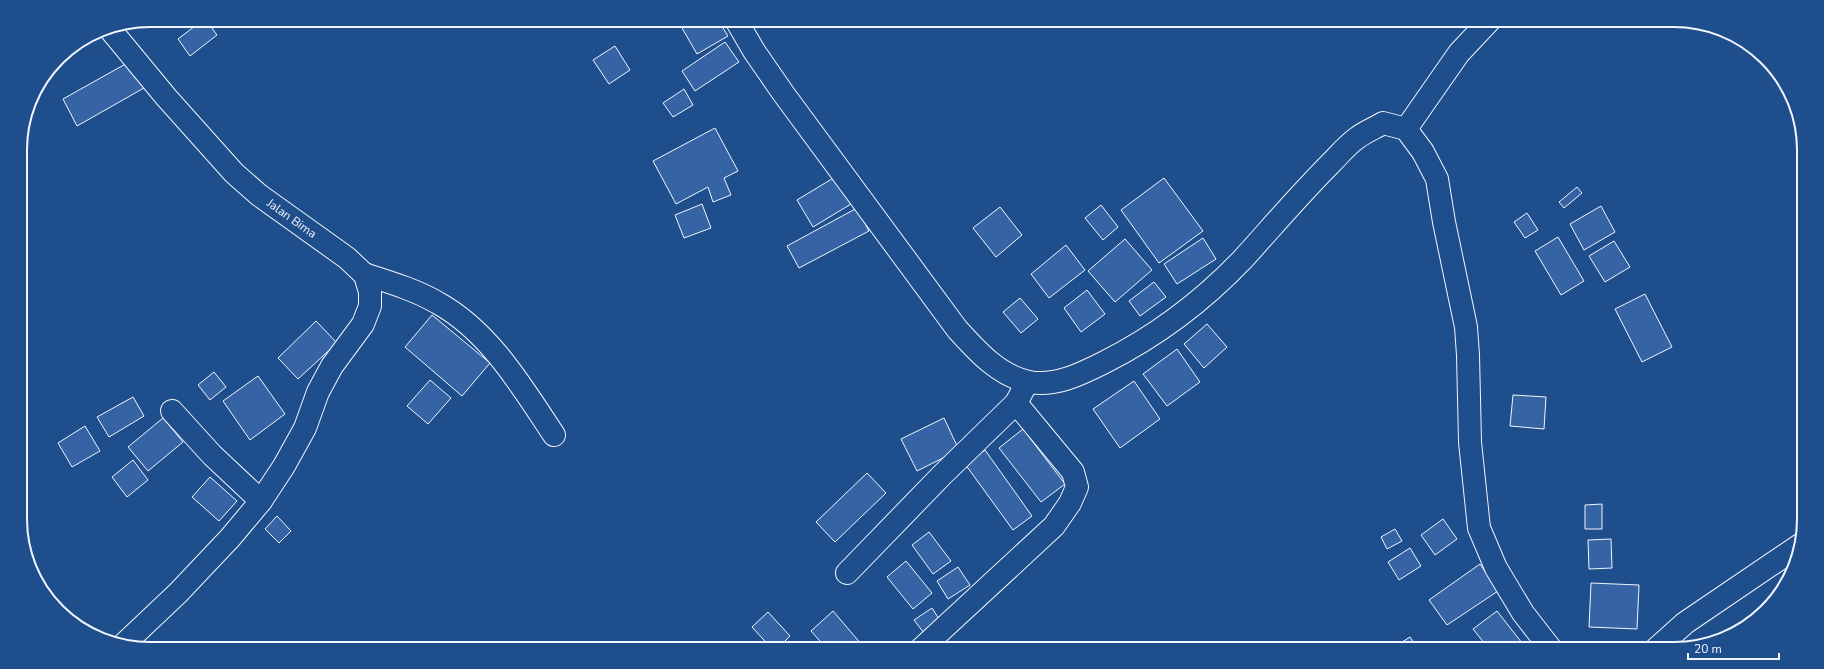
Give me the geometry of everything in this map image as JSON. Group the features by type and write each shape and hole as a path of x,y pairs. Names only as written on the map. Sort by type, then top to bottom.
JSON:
{"street":[{"path":"740,27 754,51 783,94 957,329 978,352 1001,370 1011,376 1029,382 1044,383 1063,380 1087,371 1120,354 1166,325 1212,290 1314,180 1357,138 1383,123 1406,129 1423,152 1437,179 1444,222 1466,327 1470,442 1479,528 1496,568 1523,613 1546,642"},
{"path":"1406,129 1459,53 1483,27"},
{"name":"Jalan Bima","path":"113,33 166,97 234,173 259,195 347,258 364,274 370,292 370,306 363,324 332,366 318,392 304,428 284,466 261,501 230,538 178,592 127,640"},
{"path":"364,274 426,297 439,303 458,317 478,334 510,368 554,435"},
{"path":"847,573 942,475 1016,402 1029,382"},
{"path":"929,642 1054,526 1070,503 1077,488 1073,472 1016,402"},
{"path":"172,411 212,455 261,501"},
{"path":"1664,642 1685,623 1793,550"}],"building":[{"path":"194,27 211,27 217,35 190,56 178,39"},
{"path":"722,27 728,36 697,54 682,28"},
{"path":"725,42 739,62 695,91 682,71"},
{"path":"615,46 630,70 609,84 593,60"},
{"path":"129,62 144,88 77,126 63,99"},
{"path":"684,89 693,105 673,117 663,103"},
{"path":"715,128 738,171 724,178 731,195 713,202 708,187 676,204 653,161"},
{"path":"840,174 856,201 813,227 797,200"},
{"path":"1164,178 1203,231 1159,263 1121,210"},
{"path":"1577,187 1582,193 1564,208 1559,202"},
{"path":"702,204 711,228 684,238 675,215"},
{"path":"1101,205 1118,227 1103,240 1085,218"},
{"path":"1601,206 1615,232 1584,250 1570,224"},
{"path":"1000,207 1022,235 996,257 973,228"},
{"path":"857,208 869,231 799,268 787,246"},
{"path":"1527,213 1538,230 1525,238 1514,222"},
{"path":"1558,237 1584,281 1561,295 1535,251"},
{"path":"1203,238 1216,259 1177,284 1164,264"},
{"path":"1125,239 1152,270 1115,302 1088,271"},
{"path":"1614,241 1630,267 1605,282 1589,256"},
{"path":"1066,245 1085,270 1049,298 1031,274"},
{"path":"1154,282 1166,297 1140,316 1129,301"},
{"path":"1087,290 1105,314 1081,332 1064,308"},
{"path":"1645,294 1672,347 1642,362 1615,309"},
{"path":"1020,298 1038,319 1021,333 1003,312"},
{"path":"432,315 490,363 462,396 405,347"},
{"path":"316,321 337,343 298,379 278,358"},
{"path":"1207,324 1227,347 1204,368 1184,344"},
{"path":"1177,349 1200,382 1167,406 1143,374"},
{"path":"214,372 226,387 210,400 198,385"},
{"path":"258,376 285,414 250,440 223,401"},
{"path":"430,380 451,398 428,424 407,406"},
{"path":"1134,381 1160,419 1120,448 1093,409"},
{"path":"1513,395 1546,397 1544,429 1510,426"},
{"path":"133,397 144,416 109,437 97,417"},
{"path":"163,418 183,442 148,471 128,447"},
{"path":"944,418 959,450 917,471 901,439"},
{"path":"85,426 100,451 72,467 58,443"},
{"path":"1023,429 1065,484 1041,502 999,448"},
{"path":"985,450 1032,516 1013,530 965,464"},
{"path":"133,460 148,480 127,497 112,477"},
{"path":"867,473 886,493 835,542 816,522"},
{"path":"210,477 237,501 219,521 192,497"},
{"path":"1602,504 1602,529 1585,529 1585,505"},
{"path":"277,516 291,531 279,543 265,529"},
{"path":"1443,519 1457,539 1435,555 1421,535"},
{"path":"1395,529 1402,541 1387,549 1381,537"},
{"path":"929,532 951,561 933,574 912,545"},
{"path":"1611,539 1612,568 1589,569 1588,540"},
{"path":"1410,548 1421,566 1399,580 1388,562"},
{"path":"906,561 932,593 913,609 887,577"},
{"path":"1480,564 1498,591 1447,625 1429,600"},
{"path":"958,567 970,585 948,599 937,581"},
{"path":"1591,583 1639,585 1637,629 1589,627"},
{"path":"932,608 941,622 924,633 914,620"},
{"path":"833,611 859,642 821,642 811,631"},
{"path":"1497,611 1521,642 1483,642 1473,629"},
{"path":"768,612 790,636 784,642 766,642 752,627"},
{"path":"1410,637 1413,642 1402,642"}]}
